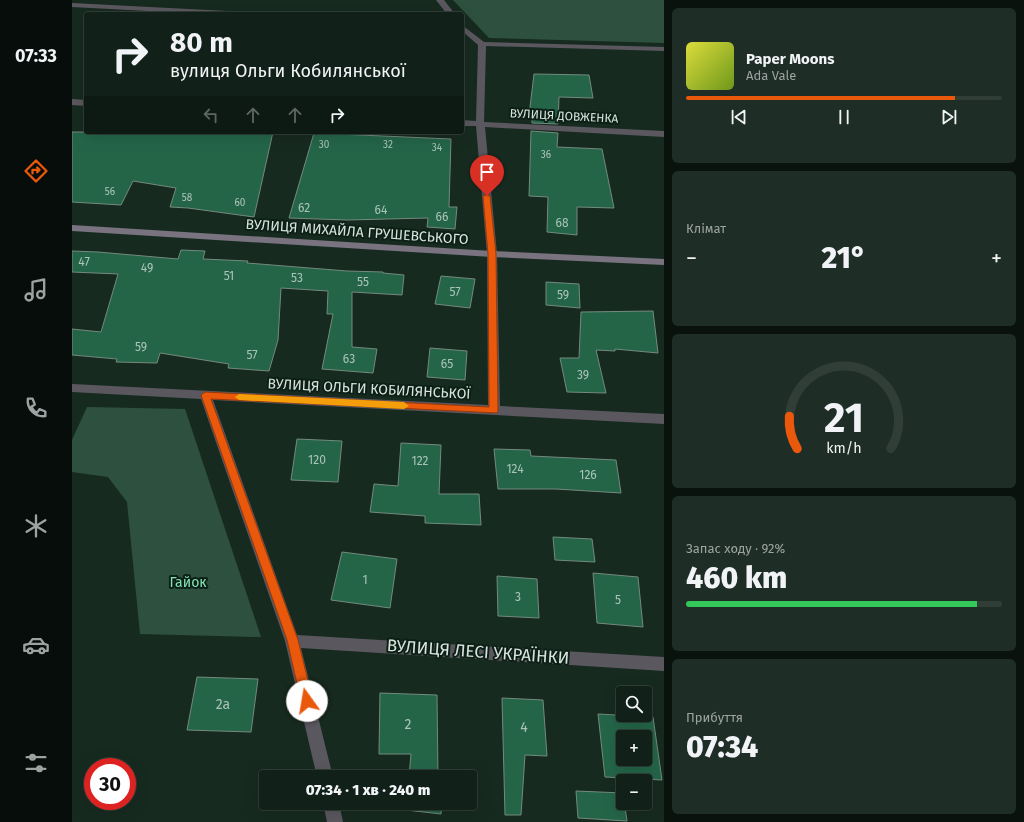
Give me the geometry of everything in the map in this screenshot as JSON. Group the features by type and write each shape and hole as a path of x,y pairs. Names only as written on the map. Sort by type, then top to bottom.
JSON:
{"street":[{"path":"440,0 449,12"},
{"path":"72,5 208,12"},
{"path":"464,29 482,44 664,49"},
{"path":"482,44 480,124 492,254 494,410"},
{"path":"72,102 84,103"},
{"name":"ВУЛИЦЯ ДОВЖЕНКА","path":"464,123 664,134"},
{"name":"ВУЛИЦЯ МИХАЙЛА ГРУШЕВСЬКОГО","path":"72,228 492,254 664,262"},
{"name":"ВУЛИЦЯ ОЛЬГИ КОБИЛЯНСЬКОЇ","path":"72,388 664,419"},
{"path":"205,395 292,640 323,770"},
{"name":"ВУЛИЦЯ ЛЕСІ УКРАЇНКИ","path":"292,640 664,664"},
{"path":"332,810 335,822"}],"green space":[{"path":"453,0 664,0 664,43 489,38"},
{"name":"Гайок","path":"87,407 185,409 261,637 140,634 127,502 108,477 72,472 72,440"}],"building":[{"path":"534,74 589,75 593,98 559,97 558,124 532,123 532,115 529,115"},
{"path":"531,131 558,133 557,147 602,149 614,208 577,207 577,235 547,232 548,197 529,196"},
{"path":"72,132 84,132 84,134 273,134 254,217 170,207 176,188 133,181 121,205 72,202"},
{"path":"314,134 451,139 449,207 457,207 455,229 427,227 428,218 347,220 289,218"},
{"path":"181,250 205,251 203,259 248,261 247,263 347,271 383,272 404,275 402,295 352,292 352,347 377,349 373,373 322,369 333,314 327,314 328,291 281,288 278,340 269,371 228,368 229,364 160,353 157,363 116,362 117,359 72,355 72,329 101,332 118,274 72,272 72,251 178,259"},
{"path":"441,276 475,279 470,308 435,304"},
{"path":"546,282 579,284 580,308 546,305"},
{"path":"653,311 658,353 615,349 615,351 596,350 606,393 567,392 560,358 579,358 581,312"},
{"path":"430,348 467,351 465,380 427,377"},
{"path":"297,439 342,441 338,482 291,480"},
{"path":"401,443 441,445 439,494 479,494 481,525 425,523 425,516 370,512 374,484 398,486"},
{"path":"494,449 530,450 531,456 616,460 621,493 556,489 498,489"},
{"path":"553,537 592,539 595,562 555,560"},
{"path":"342,552 397,559 390,608 331,600"},
{"path":"593,573 638,577 643,627 597,623"},
{"path":"497,576 537,579 539,618 498,616"},
{"path":"197,677 258,679 251,732 187,730"},
{"path":"380,693 437,695 438,770 410,770 411,754 379,754"},
{"path":"502,698 543,700 547,756 525,755 521,815 505,815"},
{"path":"598,714 616,715 616,722 652,722 653,717 662,780 652,779 652,774 616,774 616,778 605,777"},
{"path":"576,791 616,793 616,810 625,810 627,821 578,818"},
{"path":"406,810 441,810 441,814"}],"slow traffic":[{"path":"239,397 404,406"}],"route":[{"path":"307,701 292,640 205,395 494,410 492,254 487,196"}]}
